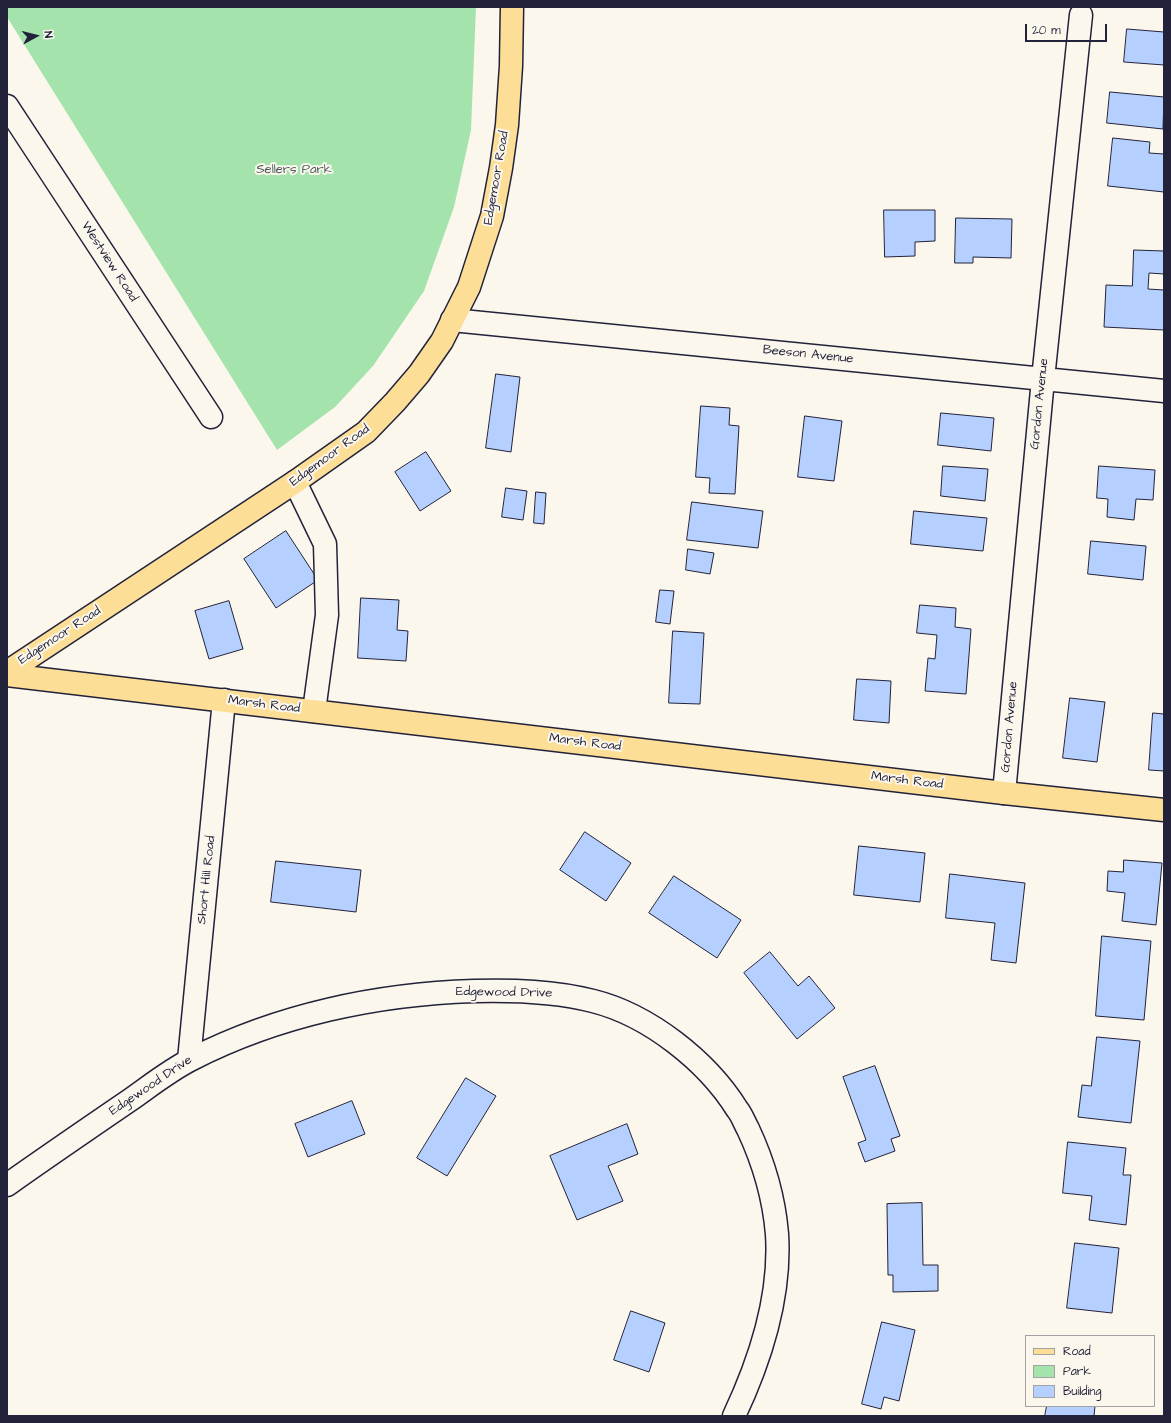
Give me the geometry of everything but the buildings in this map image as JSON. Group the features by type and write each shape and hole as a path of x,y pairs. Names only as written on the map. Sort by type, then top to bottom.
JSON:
{"main road":[{"name":"Edgemoor Road","path":"7,672 295,482 366,432 419,374 442,341 468,287 492,216 507,125 511,66 512,7"},
{"name":"Marsh Road","path":"7,675 1004,793 1164,810"}],"street":[{"name":"Gordon Avenue","path":"1004,793 1042,379 1081,15"},
{"name":"Westview Road","path":"8,110 211,417"},
{"name":"Beeson Avenue","path":"452,320 1164,391"},
{"path":"295,482 325,544 328,615 314,711"},
{"name":"Short Hill Road","path":"189,1060 224,700"},
{"name":"Edgewood Drive","path":"7,1185 189,1060 233,1040 271,1026 351,1005 395,997 440,992 520,990 559,994 596,1001 626,1012 659,1031 694,1058 718,1083 738,1109 756,1147 770,1190 777,1234 776,1278 770,1315 758,1355 734,1416"}],"green space":[{"name":"Sellers Park","path":"7,7 476,7 471,130 454,207 424,291 373,366 335,407 277,450 7,17"}]}
